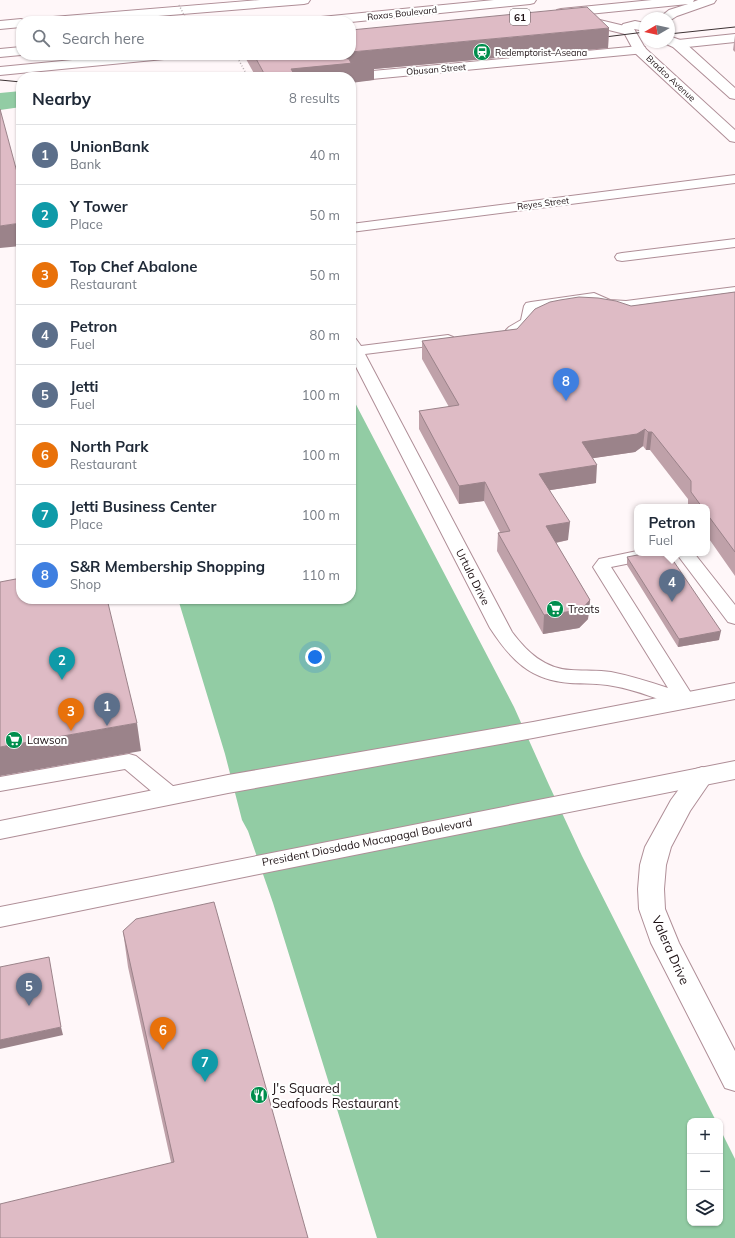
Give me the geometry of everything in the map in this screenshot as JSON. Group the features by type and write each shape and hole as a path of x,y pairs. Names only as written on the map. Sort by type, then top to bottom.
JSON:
{"main road":[{"path":"93,16 172,6 304,0"},
{"name":"Roxas Boulevard","path":"356,17 530,0"},
{"path":"639,25 630,25 627,27 629,31 578,18 548,14 688,0"},
{"path":"675,12 710,0"},
{"path":"0,25 16,24"},
{"name":"Bradco Avenue","path":"629,31 640,50 735,138"},
{"path":"675,42 735,38"},
{"path":"675,44 735,95"},
{"name":"Obusan Street","path":"356,77 640,50"},
{"path":"0,53 16,51"},
{"path":"0,71 113,60"},
{"path":"0,830 228,784 533,730 735,691"},
{"name":"President Diosdado Macapagal Boulevard","path":"0,917 254,864 735,770"},
{"name":"Valera Drive","path":"702,776 680,806 658,847 652,865 650,888 652,909 664,943 735,1079"}],"lane":[{"name":"Reyes Street","path":"356,227 735,179"},
{"path":"622,257 735,243"},
{"path":"498,333 524,326 531,319 531,306 594,297 607,304 626,305 735,291"},
{"path":"356,346 459,338"},
{"name":"Urtula Drive","path":"356,352 500,628 507,640 519,653 533,665 556,675 610,679 686,701"},
{"path":"640,556 605,563 602,567 686,701"},
{"path":"687,556 735,618"},
{"path":"0,784 129,761 171,796"}],"path":[{"path":"172,6 182,16"},
{"path":"239,60 245,72"}],"shaded area":[{"path":"16,91 16,108 0,110 0,93"},
{"path":"356,405 514,707 582,856 714,1118 687,1118 687,1226 723,1226 723,1135 735,1159 735,1238 377,1238 273,903 248,831 242,820 225,754 180,604 356,604"}],"building":[{"path":"587,7 609,28 356,52 356,30"},
{"path":"257,60 350,60 351,63 374,61 291,69 293,72 263,72"},
{"path":"0,109 16,168 16,224 0,226"},
{"path":"735,292 735,552 710,518 710,504 700,504 691,492 691,481 652,432 648,432 645,429 637,434 582,442 597,465 539,474 570,522 546,526 590,600 581,610 544,615 498,533 510,531 485,482 459,486 419,411 459,405 422,341 517,329 535,309 550,302 579,297 616,301 631,306"},
{"path":"670,556 721,631 679,639 627,557"},
{"path":"16,579 16,604 108,604 137,723 0,747 0,582"},
{"path":"214,902 308,1238 0,1238 0,1204 174,1162 123,931 136,919"},
{"path":"49,957 61,1027 0,1040 0,967"}],"tram line":[{"path":"675,33 735,27"},
{"path":"597,38 639,33"},
{"path":"0,80 16,82"}],"place":[{"name":"Redemptorist–Aseana","path":"482,52"},
{"name":"S&R Membership Shopping","path":"566,401"},
{"name":"Petron","path":"672,602"},
{"name":"Treats","path":"555,609"},
{"name":"Y Tower","path":"62,680"},
{"name":"UnionBank","path":"107,726"},
{"name":"Top Chef Abalone","path":"71,731"},
{"name":"Lawson","path":"14,740"},
{"name":"Jetti","path":"29,1006"},
{"name":"North Park","path":"163,1050"},
{"name":"Jetti Business Center","path":"205,1082"},
{"name":"J's Squared Seafoods Restaurant","path":"259,1095"}]}
